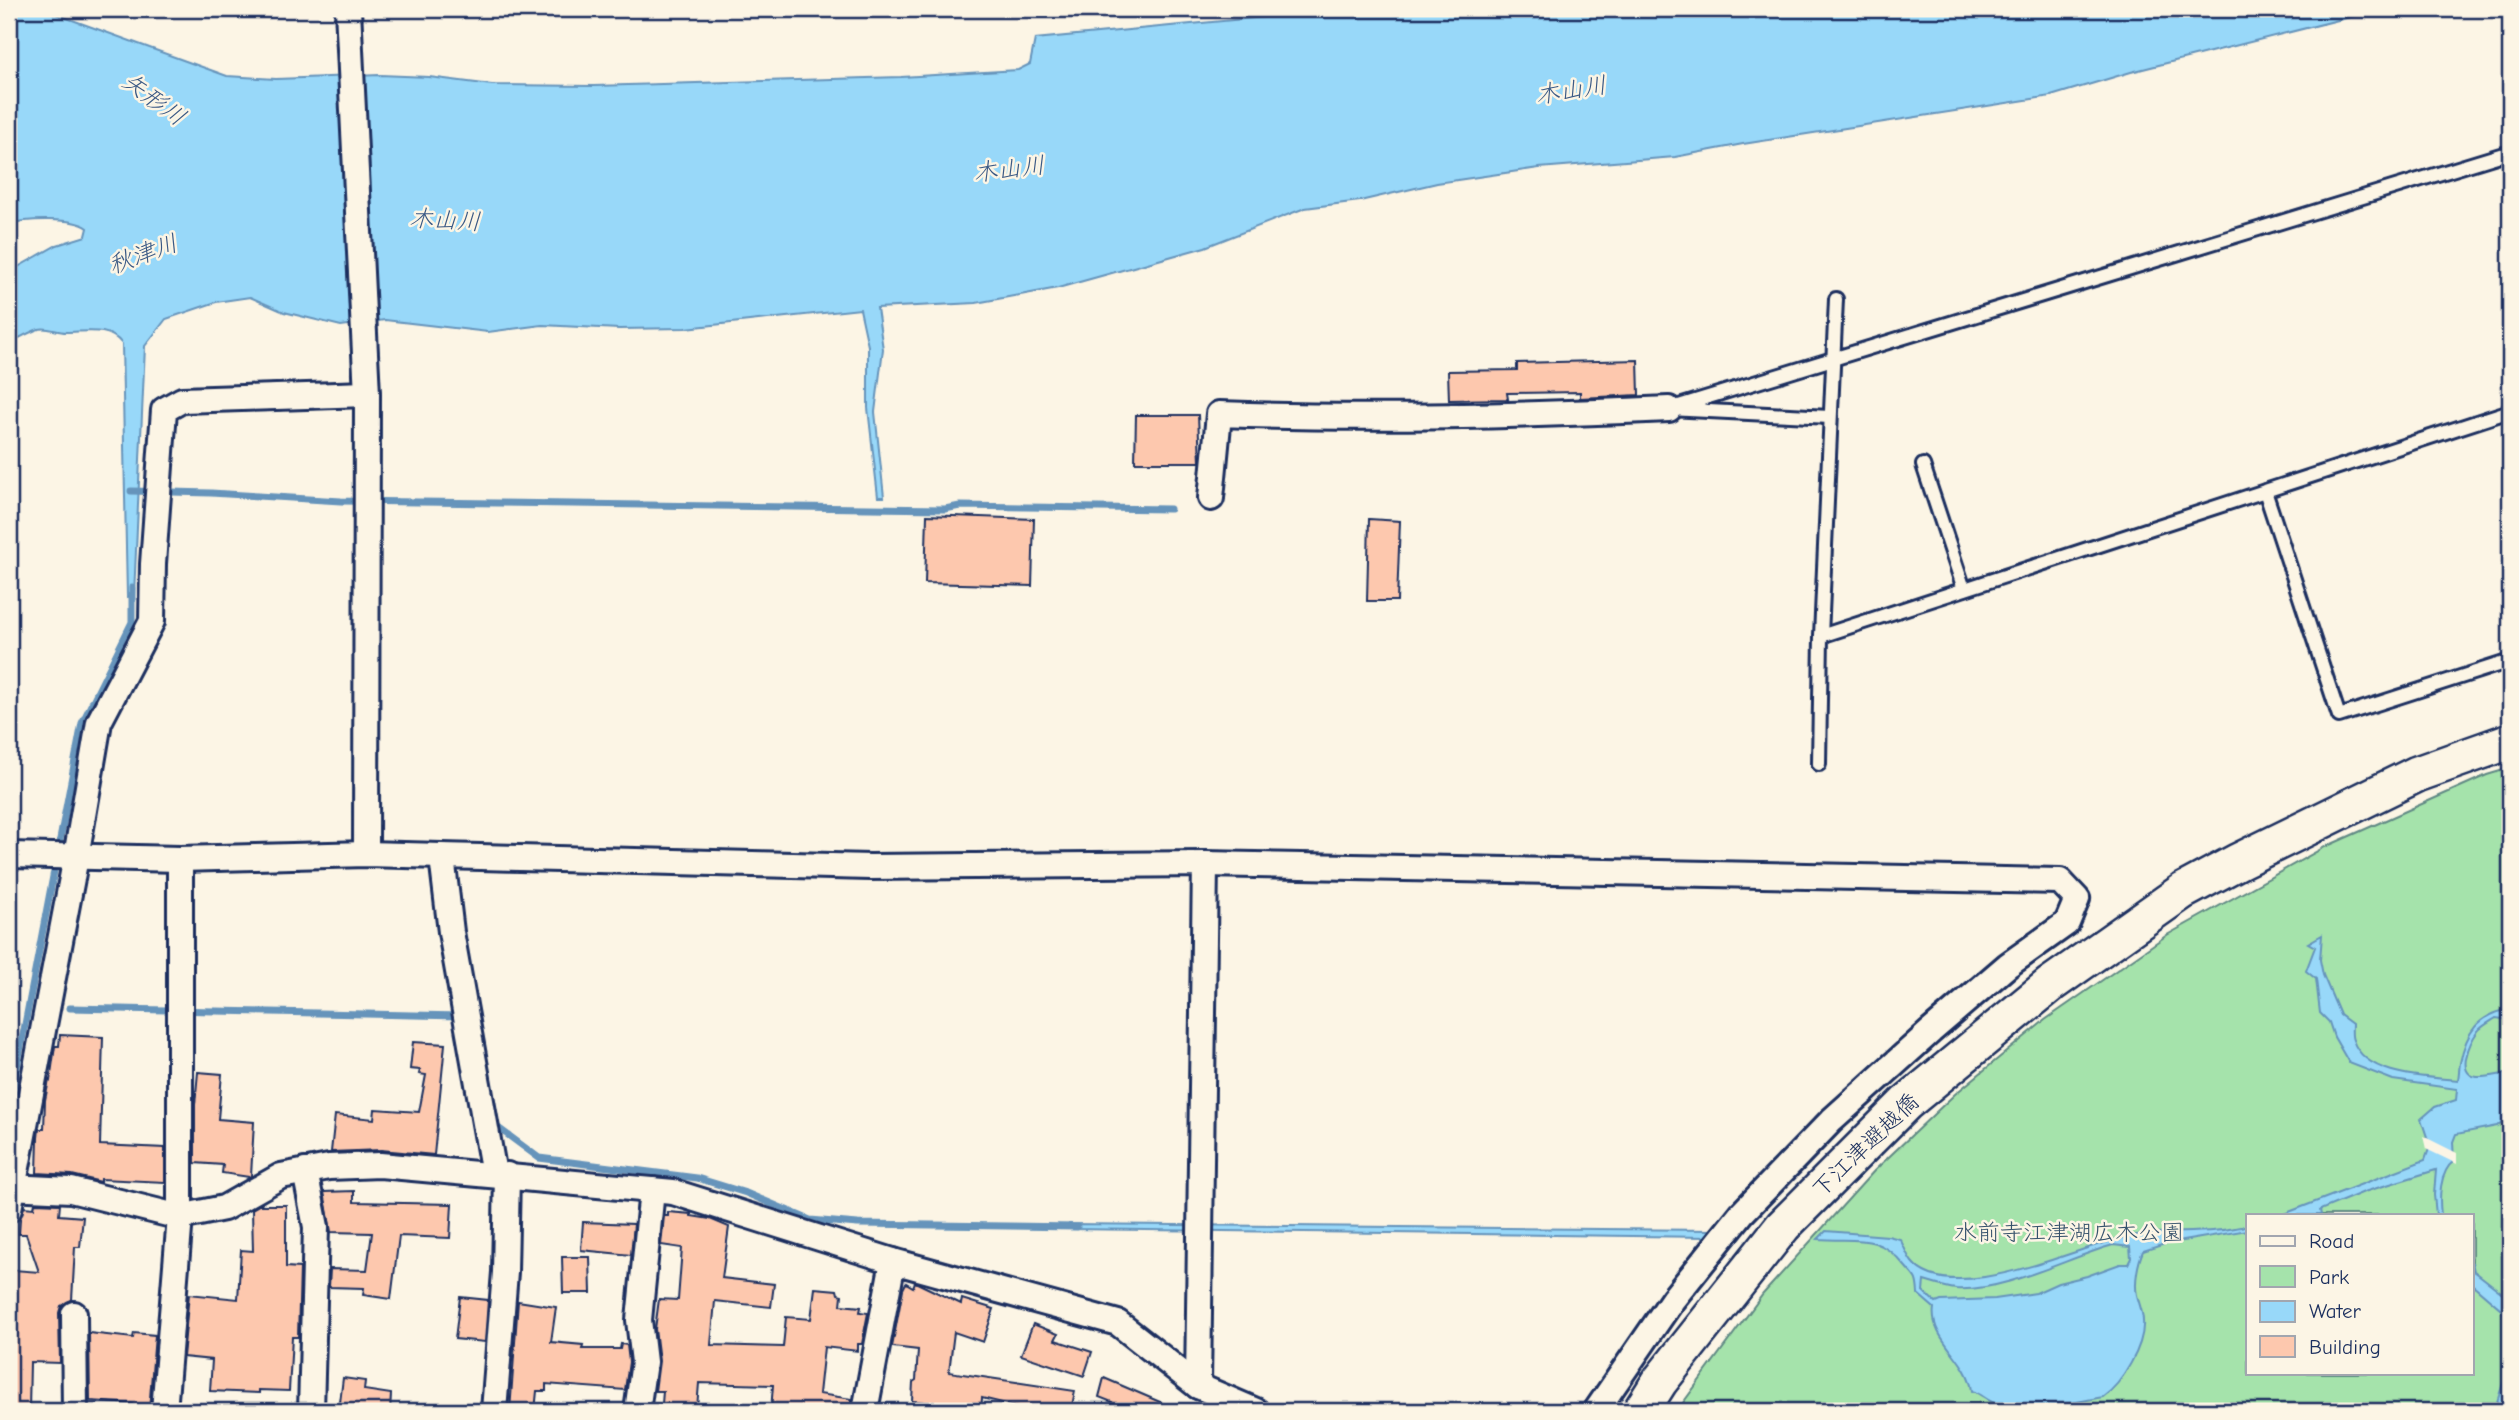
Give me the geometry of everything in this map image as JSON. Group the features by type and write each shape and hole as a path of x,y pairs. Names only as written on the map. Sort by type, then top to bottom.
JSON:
{"street":[{"path":"348,9 367,394 366,855"},
{"path":"367,394 183,400 164,410 153,564 152,621 99,722 76,857 10,1194 71,1189 180,1217 224,1208 281,1176 329,1167 380,1165 673,1192 892,1261 1118,1323 1198,1386 1256,1411"},
{"path":"1211,498 1219,414 1280,417 1511,416 1669,409"},
{"name":"下江津避越僑","path":"1641,1411 1660,1381 1783,1226 1906,1103 2051,984 2183,891 2417,774 2510,741"},
{"path":"9,855 180,859 366,855 870,867 1205,864 2060,881 2077,899 2067,923 2008,965 1931,1031 1832,1120 1742,1213 1673,1298 1596,1411"},
{"path":"442,857 451,932 500,1175 505,1272 494,1411"},
{"path":"164,1411 180,1217 180,859"},
{"path":"1198,1386 1205,864"},
{"path":"305,1171 316,1227 311,1411"},
{"path":"637,1411 644,1362 639,1320 653,1190"},
{"path":"865,1411 892,1261"},
{"path":"74,1314 75,1411"}],"lane":[{"path":"1669,409 2510,152"},
{"path":"1819,764 1821,636 1836,299"},
{"path":"1669,409 1830,417"},
{"path":"1821,636 2510,411"},
{"path":"1923,465 1964,589"},
{"path":"2265,491 2339,716 2510,661"}],"green space":[{"name":"水前寺江津湖広木公園","path":"2510,768 2510,1411 1677,1411 1763,1294 1874,1171 1955,1094 2045,1020 2167,935 2325,847 2487,775"}],"water":[{"path":"9,9 42,9 227,76 276,79 380,75 429,77 492,85 594,86 901,77 1018,70 1030,64 1035,39 1348,9 2382,9 2131,72 2051,96 1675,157 1539,168 1437,183 1360,201 1305,208 1205,247 1058,288 976,303 877,308 883,349 875,412 884,497 878,497 868,408 868,346 860,309 686,328 619,329 542,325 488,332 385,320 341,326 284,312 250,297 216,302 166,319 145,346 134,596 127,597 122,344 117,338 104,332 42,329 9,343 9,272 57,245 86,236 88,228 81,224 61,221 38,220 9,224"},
{"path":"2322,935 2320,960 2323,975 2340,1015 2352,1024 2352,1038 2360,1052 2370,1061 2398,1073 2458,1080 2466,1042 2475,1027 2490,1016 2510,1009 2510,1020 2496,1018 2478,1031 2468,1050 2466,1064 2470,1075 2477,1077 2510,1073 2510,1115 2497,1126 2456,1134 2453,1142 2454,1161 2445,1172 2441,1186 2441,1214 2436,1214 2436,1170 2364,1192 2320,1210 2321,1214 2284,1214 2425,1160 2430,1146 2421,1119 2435,1107 2456,1100 2457,1089 2393,1080 2349,1063 2329,1022 2320,1013 2316,979 2306,971 2315,947 2308,943"},
{"path":"1069,1224 1715,1230 1709,1237 1069,1229"},
{"path":"2246,1226 2246,1230 2165,1244 2143,1251 2136,1285 2143,1331 2125,1374 2110,1391 2103,1397 2023,1408 1997,1404 1972,1391 1964,1369 1937,1330 1934,1308 1918,1294 1915,1278 1885,1247 1866,1241 1818,1239 1826,1231 1900,1239 1912,1262 1930,1275 1954,1279 2013,1271 2137,1235 2216,1231","holes":["2113,1245 2130,1247 2131,1258 2128,1264 2058,1283 2036,1293 1936,1303 1923,1291 1924,1281 1952,1288 1975,1289 2015,1280"]},
{"path":"2474,1271 2510,1299 2510,1326 2501,1309 2474,1286"},
{"path":"2510,1362 2508,1411 2494,1411"}],"pier":[{"path":"2423,1136 2457,1153 2457,1164 2426,1149"}],"building":[{"path":"1638,360 1639,395 1580,398 1580,392 1507,393 1508,399 1449,400 1448,371 1517,370 1517,363"},
{"path":"1136,415 1198,415 1200,462 1135,462"},
{"path":"927,515 1034,519 1032,586 925,583"},
{"path":"1369,519 1400,521 1397,601 1367,601"},
{"path":"60,1035 103,1037 100,1145 165,1148 165,1182 101,1179 101,1182 72,1175 37,1173 39,1129 44,1129 45,1100 55,1046 59,1046"},
{"path":"413,1042 445,1044 434,1155 381,1150 331,1152 335,1115 374,1119 375,1109 419,1112 426,1075 419,1074 420,1070 410,1069"},
{"path":"198,1072 222,1074 218,1119 254,1122 249,1177 222,1173 223,1165 195,1163"},
{"path":"354,1191 354,1202 452,1204 450,1238 399,1236 391,1299 363,1295 364,1288 329,1287 330,1269 367,1270 372,1233 331,1232 324,1192"},
{"path":"35,1203 60,1204 59,1215 83,1217 80,1247 75,1247 72,1300 61,1306 59,1313 60,1363 30,1362 29,1411 11,1411 9,1337 13,1298 10,1297 14,1270 39,1272 26,1234 19,1234 24,1207 34,1208"},
{"path":"259,1205 286,1205 286,1267 300,1268 298,1337 292,1337 289,1391 210,1391 212,1360 183,1357 189,1294 238,1299 241,1250 253,1251 252,1209"},
{"path":"668,1212 691,1214 729,1227 722,1278 774,1284 771,1307 715,1301 711,1345 783,1347 786,1317 811,1319 815,1288 837,1290 838,1294 842,1295 841,1305 861,1307 860,1312 868,1313 858,1351 824,1347 819,1394 852,1399 851,1411 771,1411 773,1385 699,1383 697,1408 662,1404 663,1391 655,1391 659,1361 655,1329 659,1299 678,1300 682,1248 661,1245 664,1216 668,1216"},
{"path":"583,1222 634,1224 631,1255 581,1250"},
{"path":"562,1257 590,1257 591,1293 563,1293"},
{"path":"915,1282 961,1304 962,1299 994,1309 983,1342 954,1332 949,1372 1075,1391 1071,1411 1035,1411 982,1398 981,1411 938,1411 938,1403 912,1401 918,1350 892,1347 903,1289 906,1283 913,1287"},
{"path":"460,1297 488,1300 485,1342 455,1339"},
{"path":"518,1301 556,1307 551,1342 583,1345 582,1349 620,1349 621,1344 627,1345 629,1362 625,1390 546,1384 546,1391 537,1391 535,1411 510,1411"},
{"path":"1033,1324 1058,1334 1055,1340 1092,1352 1084,1376 1021,1355"},
{"path":"89,1333 133,1338 134,1333 155,1335 149,1411 132,1411 133,1404 90,1401"},
{"path":"343,1378 365,1381 364,1390 391,1394 390,1411 339,1411"},
{"path":"1104,1378 1181,1411 1107,1411 1112,1402 1099,1397"}],"waterway":[{"path":"131,491 341,501 945,509 960,506 1170,509"},
{"path":"9,1109 82,723 132,622 132,588"},
{"path":"70,1008 461,1016"},
{"path":"493,1124 539,1158 697,1178 746,1193 810,1220 858,1224 1077,1227"}],"water label":[{"name":"木山川","path":"1571,90"},
{"name":"矢形川","path":"154,99"},
{"name":"木山川","path":"1009,169"},
{"name":"木山川","path":"445,220"},
{"name":"秋津川","path":"143,254"}]}
